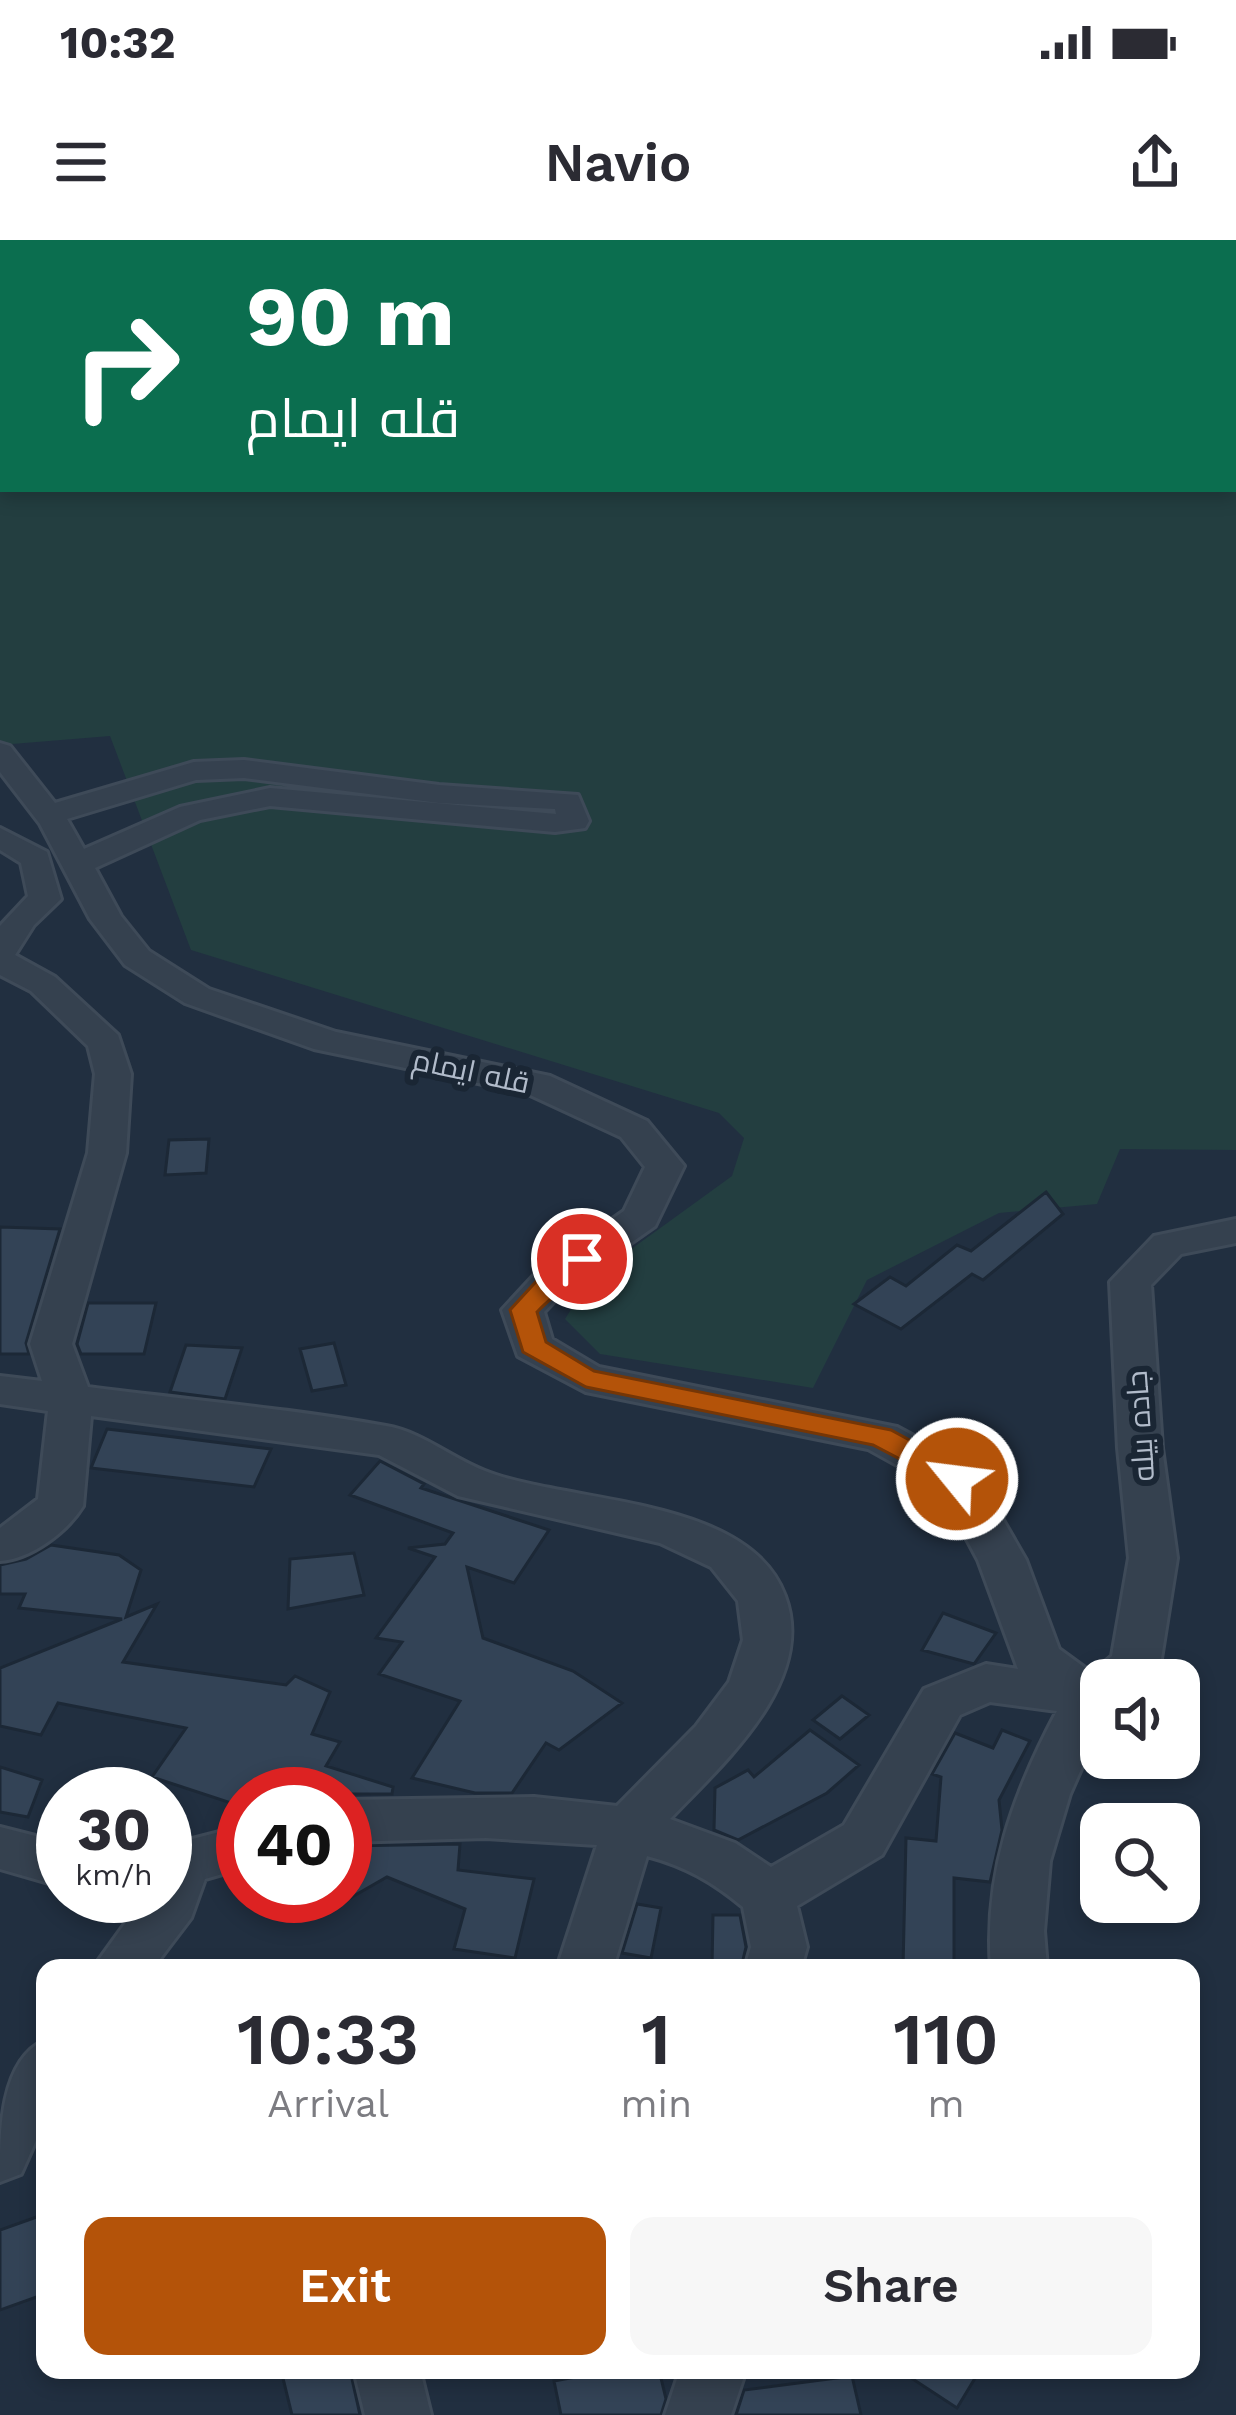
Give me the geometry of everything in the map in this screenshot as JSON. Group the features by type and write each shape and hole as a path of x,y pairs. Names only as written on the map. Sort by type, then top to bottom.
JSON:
{"street":[{"name":"قله ایمام","path":"0,752 50,815 106,920 136,958 197,996 327,1041 537,1084 634,1129 665,1166 641,1218 553,1280 523,1310 533,1346 586,1378 881,1437 957,1479 1002,1560 1038,1660 1080,1679"},
{"path":"50,815 194,771 244,769 439,794 567,801 575,812 574,821 555,823 270,797 191,813 77,864"},
{"path":"0,837 36,859 45,899"},
{"path":"2,893 45,899"},
{"path":"0,909 45,899"},
{"path":"0,1545 11,1544 60,1507 71,1402 51,1344 106,1153 112,1074 105,1043 43,984 0,956 20,919 45,899"},
{"name":"جاده بیله","path":"1136,1659 1153,1558 1140,1448 1130,1282 1168,1245 1236,1231"},
{"path":"0,1390 389,1442 475,1485 672,1530 728,1555 762,1597 767,1640 752,1688 714,1740 628,1828 588,1959"},
{"path":"768,1896 862,1840 942,1702 986,1683 1080,1688"},
{"path":"1019,1959 1021,1852 1045,1782 1080,1725"},
{"path":"372,1820 511,1816 628,1828 719,1859 768,1896 779,1947 776,1959"},
{"path":"0,1848 36,1858"},
{"path":"143,1959 161,1923"},
{"path":"0,2156 36,2077"},
{"path":"389,2379 398,2415"},
{"path":"698,2415 710,2379"}],"green space":[{"path":"0,492 1236,492 1236,1150 1120,1149 1097,1204 999,1213 867,1280 813,1388 600,1354 565,1319 590,1279 732,1176 744,1138 719,1113 191,950 110,736 0,745"}],"building":[{"path":"209,1139 206,1173 165,1175 169,1140"},
{"path":"1046,1192 1063,1214 983,1280 972,1274 901,1329 854,1304 890,1277 906,1286 957,1245 971,1251"},
{"path":"0,1227 60,1229 26,1343 29,1354 0,1354"},
{"path":"88,1303 156,1303 144,1354 81,1354 77,1344"},
{"path":"334,1343 346,1385 312,1391 300,1349"},
{"path":"186,1345 242,1348 225,1399 170,1392"},
{"path":"107,1429 271,1449 254,1487 91,1468"},
{"path":"380,1461 424,1484 421,1488 549,1530 514,1583 467,1567 483,1638 573,1671 622,1703 559,1750 546,1743 512,1793 475,1793 412,1778 460,1701 379,1674 402,1642 376,1638 435,1557 408,1548 445,1544 453,1533 350,1495"},
{"path":"51,1545 119,1555 141,1570 126,1617 157,1604 123,1662 286,1685 295,1676 330,1692 312,1734 340,1742 329,1767 216,1767 216,1798 192,1790 192,1767 159,1767 186,1728 58,1703 41,1735 0,1726 0,1668 122,1619 19,1608 25,1594 0,1594 0,1565 26,1559"},
{"path":"354,1553 364,1595 288,1609 290,1559"},
{"path":"943,1613 996,1633 974,1664 922,1650"},
{"path":"842,1696 869,1715 840,1739 813,1720"},
{"path":"810,1730 859,1765 827,1793 738,1840 714,1830 715,1788 748,1770 754,1777"},
{"path":"1002,1730 1030,1741 999,1800 1002,1830 990,1882 954,1878 954,1959 903,1959 906,1838 936,1841 941,1777 932,1774 955,1733 993,1748"},
{"path":"0,1767 36,1778 28,1817 0,1812"},
{"path":"372,1780 393,1787 392,1794 372,1794"},
{"path":"460,1844 458,1870 534,1879 515,1958 454,1949 465,1909 387,1877 372,1886 372,1846"},
{"path":"637,1904 661,1908 651,1958 622,1953"},
{"path":"713,1915 740,1915 746,1947 743,1959 712,1959"},
{"path":"36,2217 36,2297 0,2310 0,2230"},
{"path":"283,2379 352,2379 360,2415 292,2415"},
{"path":"661,2379 666,2399 661,2415 561,2415 554,2381"},
{"path":"853,2379 861,2415 736,2415 744,2390"},
{"path":"913,2379 975,2379 957,2408"}],"route":[{"path":"582,1259 523,1310 533,1346 586,1378 881,1437 957,1479"}]}
